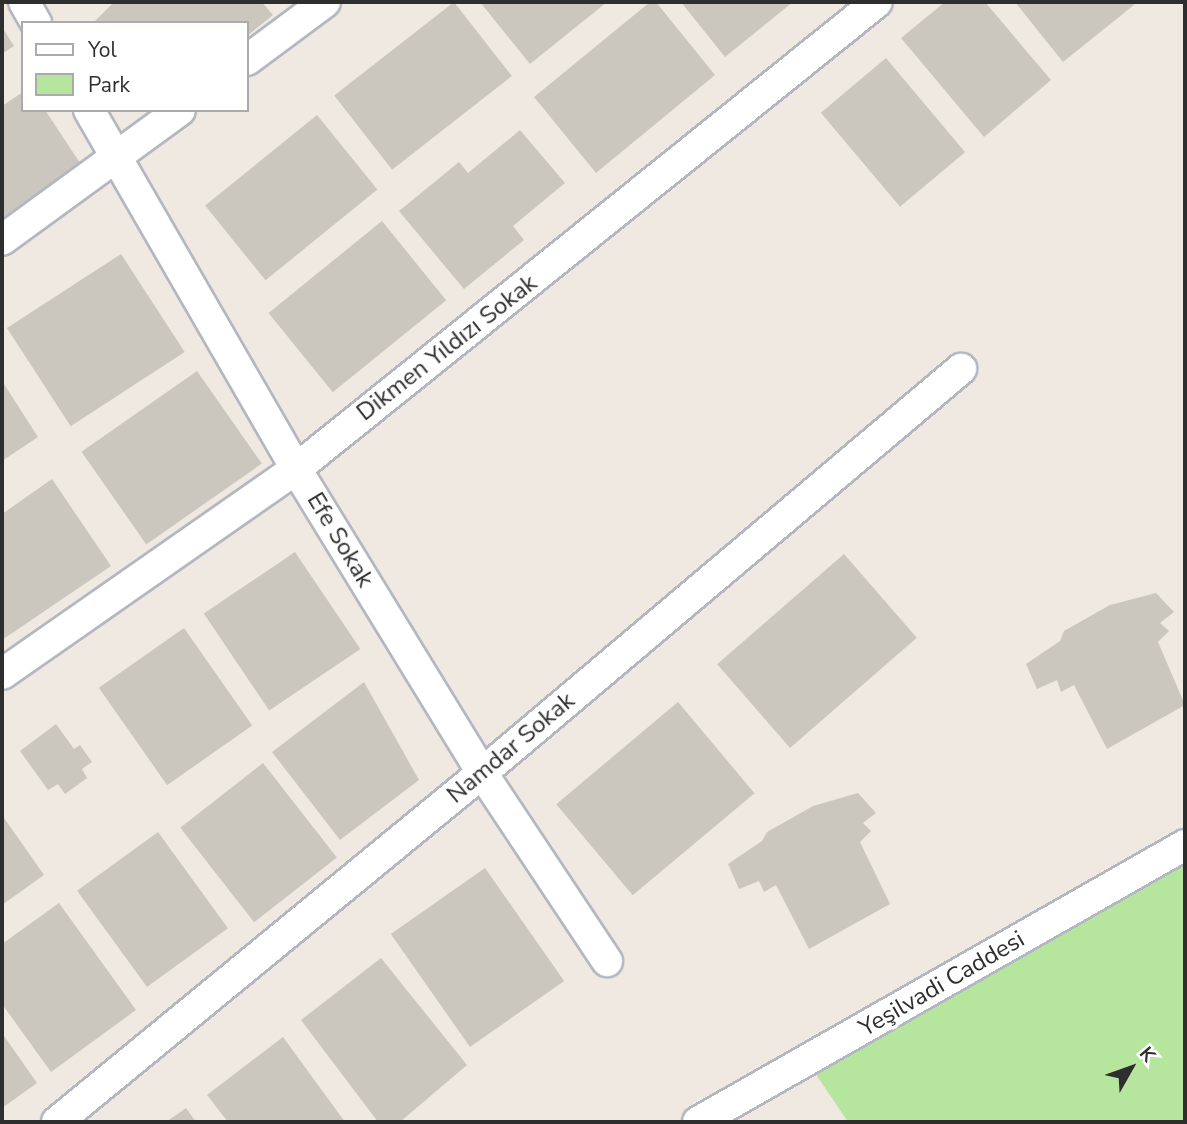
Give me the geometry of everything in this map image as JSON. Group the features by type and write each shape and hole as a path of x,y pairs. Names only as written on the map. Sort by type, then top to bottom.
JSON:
{"street":[{"path":"24,2 35,21"},
{"path":"248,59 325,2"},
{"name":"Dikmen Yıldızı Sokak","path":"2,674 296,469 877,2"},
{"name":"Efe Sokak","path":"90,112 296,469 482,773 607,961"},
{"path":"2,240 177,112"},
{"name":"Namdar Sokak","path":"57,1122 482,773 961,369"},
{"name":"Yeşilvadi Caddesi","path":"698,1122 1185,845"}],"green space":[{"path":"1185,845 1185,1122 848,1122 807,1061"}],"building":[{"path":"114,2 262,2 273,15 248,35 248,21 95,21"},
{"path":"454,2 512,76 392,170 334,96"},
{"path":"480,2 607,2 530,64"},
{"path":"650,2 656,2 715,75 596,173 534,97"},
{"path":"681,2 793,2 725,57"},
{"path":"945,2 985,2 1051,80 984,137 901,38"},
{"path":"1015,2 1132,2 1134,5 1063,62"},
{"path":"2,27 14,46 2,54"},
{"path":"886,58 965,152 900,207 821,113"},
{"path":"21,93 21,112 46,112 86,172 2,228 2,106"},
{"path":"317,115 377,190 266,280 205,206"},
{"path":"520,130 565,183 513,226 524,240 464,289 399,211 459,162 468,173"},
{"path":"382,221 446,300 333,392 269,313"},
{"path":"121,254 185,352 71,426 7,328"},
{"path":"197,371 262,464 146,544 81,452"},
{"path":"2,381 38,437 2,461"},
{"path":"52,479 111,566 2,640 2,514"},
{"path":"295,552 360,649 269,711 204,614"},
{"path":"844,554 917,638 790,748 717,664"},
{"path":"1156,593 1174,612 1160,623 1169,631 1158,642 1185,705 1107,749 1074,685 1061,692 1057,680 1037,689 1026,664 1060,641 1064,631 1110,605"},
{"path":"184,628 252,725 167,785 99,688"},
{"path":"364,682 419,780 340,840 272,752"},
{"path":"678,702 754,793 633,895 556,804"},
{"path":"56,724 74,749 80,745 92,762 82,769 87,778 65,794 58,784 48,790 20,751"},
{"path":"263,763 337,858 254,922 180,828"},
{"path":"858,793 876,813 863,823 871,831 860,842 890,904 809,949 776,885 764,892 759,881 739,889 728,864 762,841 767,832 813,806"},
{"path":"2,815 44,875 2,905"},
{"path":"158,832 228,928 147,987 77,891"},
{"path":"485,868 564,981 470,1047 391,934"},
{"path":"59,903 136,1010 51,1072 2,1004 2,944"},
{"path":"381,958 467,1065 400,1122 378,1122 301,1020"},
{"path":"2,1033 37,1083 2,1108"},
{"path":"283,1037 345,1122 228,1122 207,1095"},
{"path":"186,1108 196,1122 166,1122"}]}
